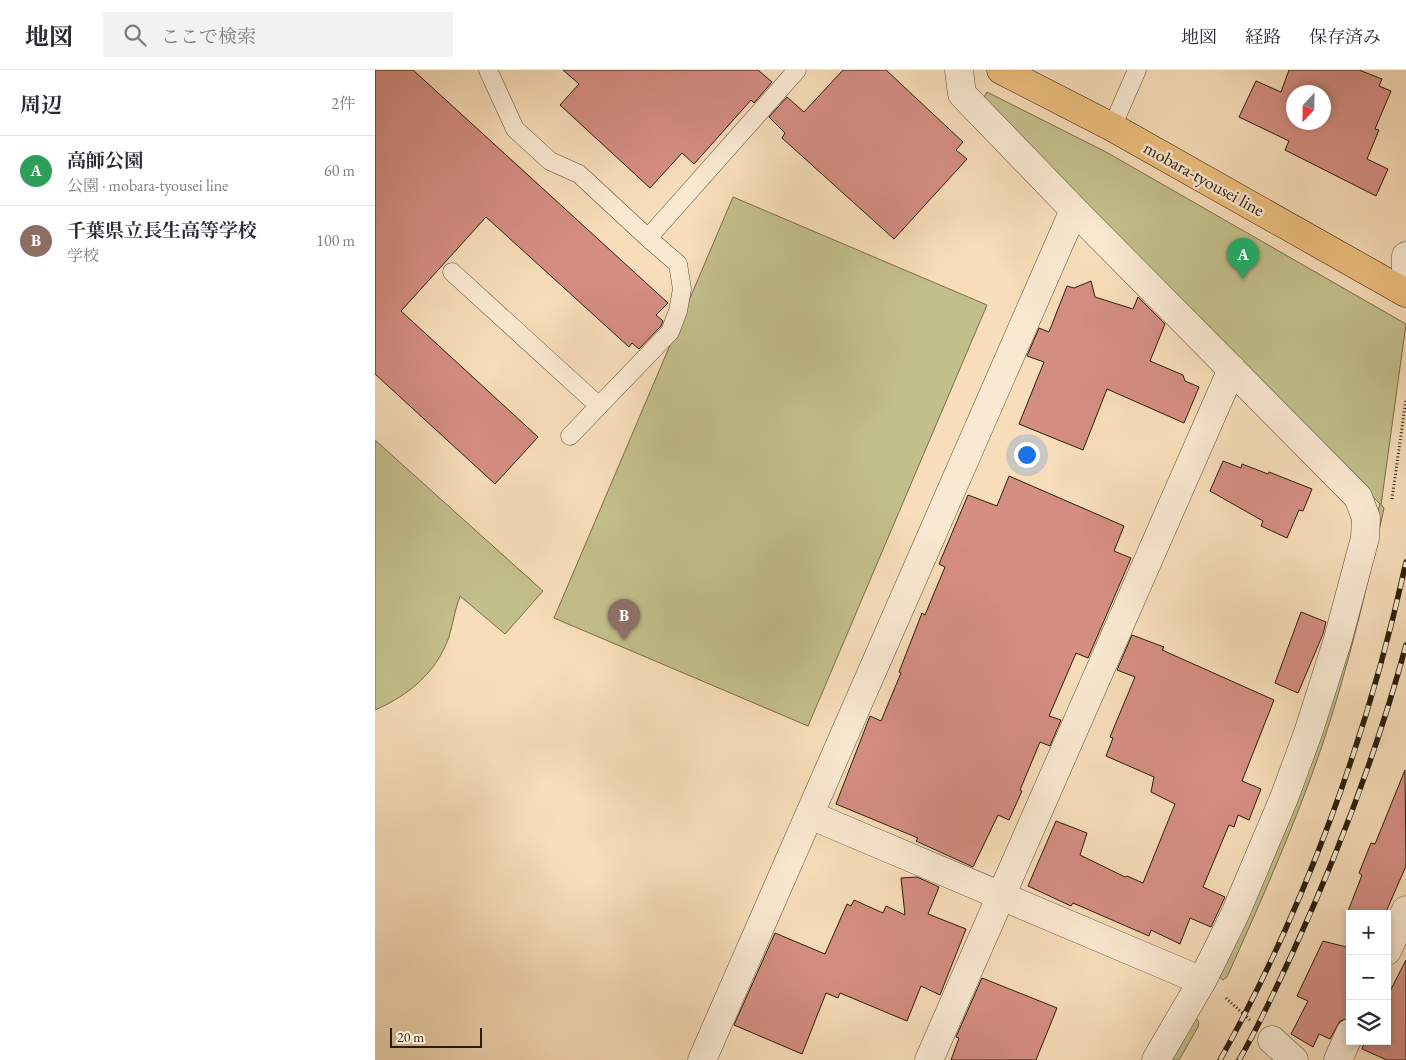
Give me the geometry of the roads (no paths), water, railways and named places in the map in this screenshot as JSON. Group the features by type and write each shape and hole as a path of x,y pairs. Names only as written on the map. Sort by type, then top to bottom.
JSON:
{"main road":[{"name":"mobara-tyousei line","path":"1001,70 1112,127 1406,293"}],"street":[{"path":"959,70 962,94 1073,210 1358,497 1366,518 1365,538 1322,692 1284,798 1235,914 1212,988 1157,1060"},
{"path":"702,1060 1073,210"},
{"path":"1406,256 1406,280"},
{"path":"929,1060 1231,369"},
{"path":"810,815 1001,895 1212,988"},
{"path":"1391,942 1406,910"},
{"path":"1271,1040 1294,1060"},
{"path":"1338,1060 1346,1042"}],"lane":[{"path":"488,70 515,129 551,161 579,174 678,264 682,289 678,311 670,332 570,436"},
{"path":"648,238 797,70"},
{"path":"1112,127 1137,70"},
{"path":"453,272 599,406"}],"railway":[{"path":"1220,1060 1280,942 1331,818 1373,690 1406,562"},
{"path":"1239,1060 1292,954 1341,840 1369,763 1406,645"}],"place":[{"name":"高師公園","path":"1243,279"},
{"name":"千葉県立長生高等学校","path":"624,640"}]}
